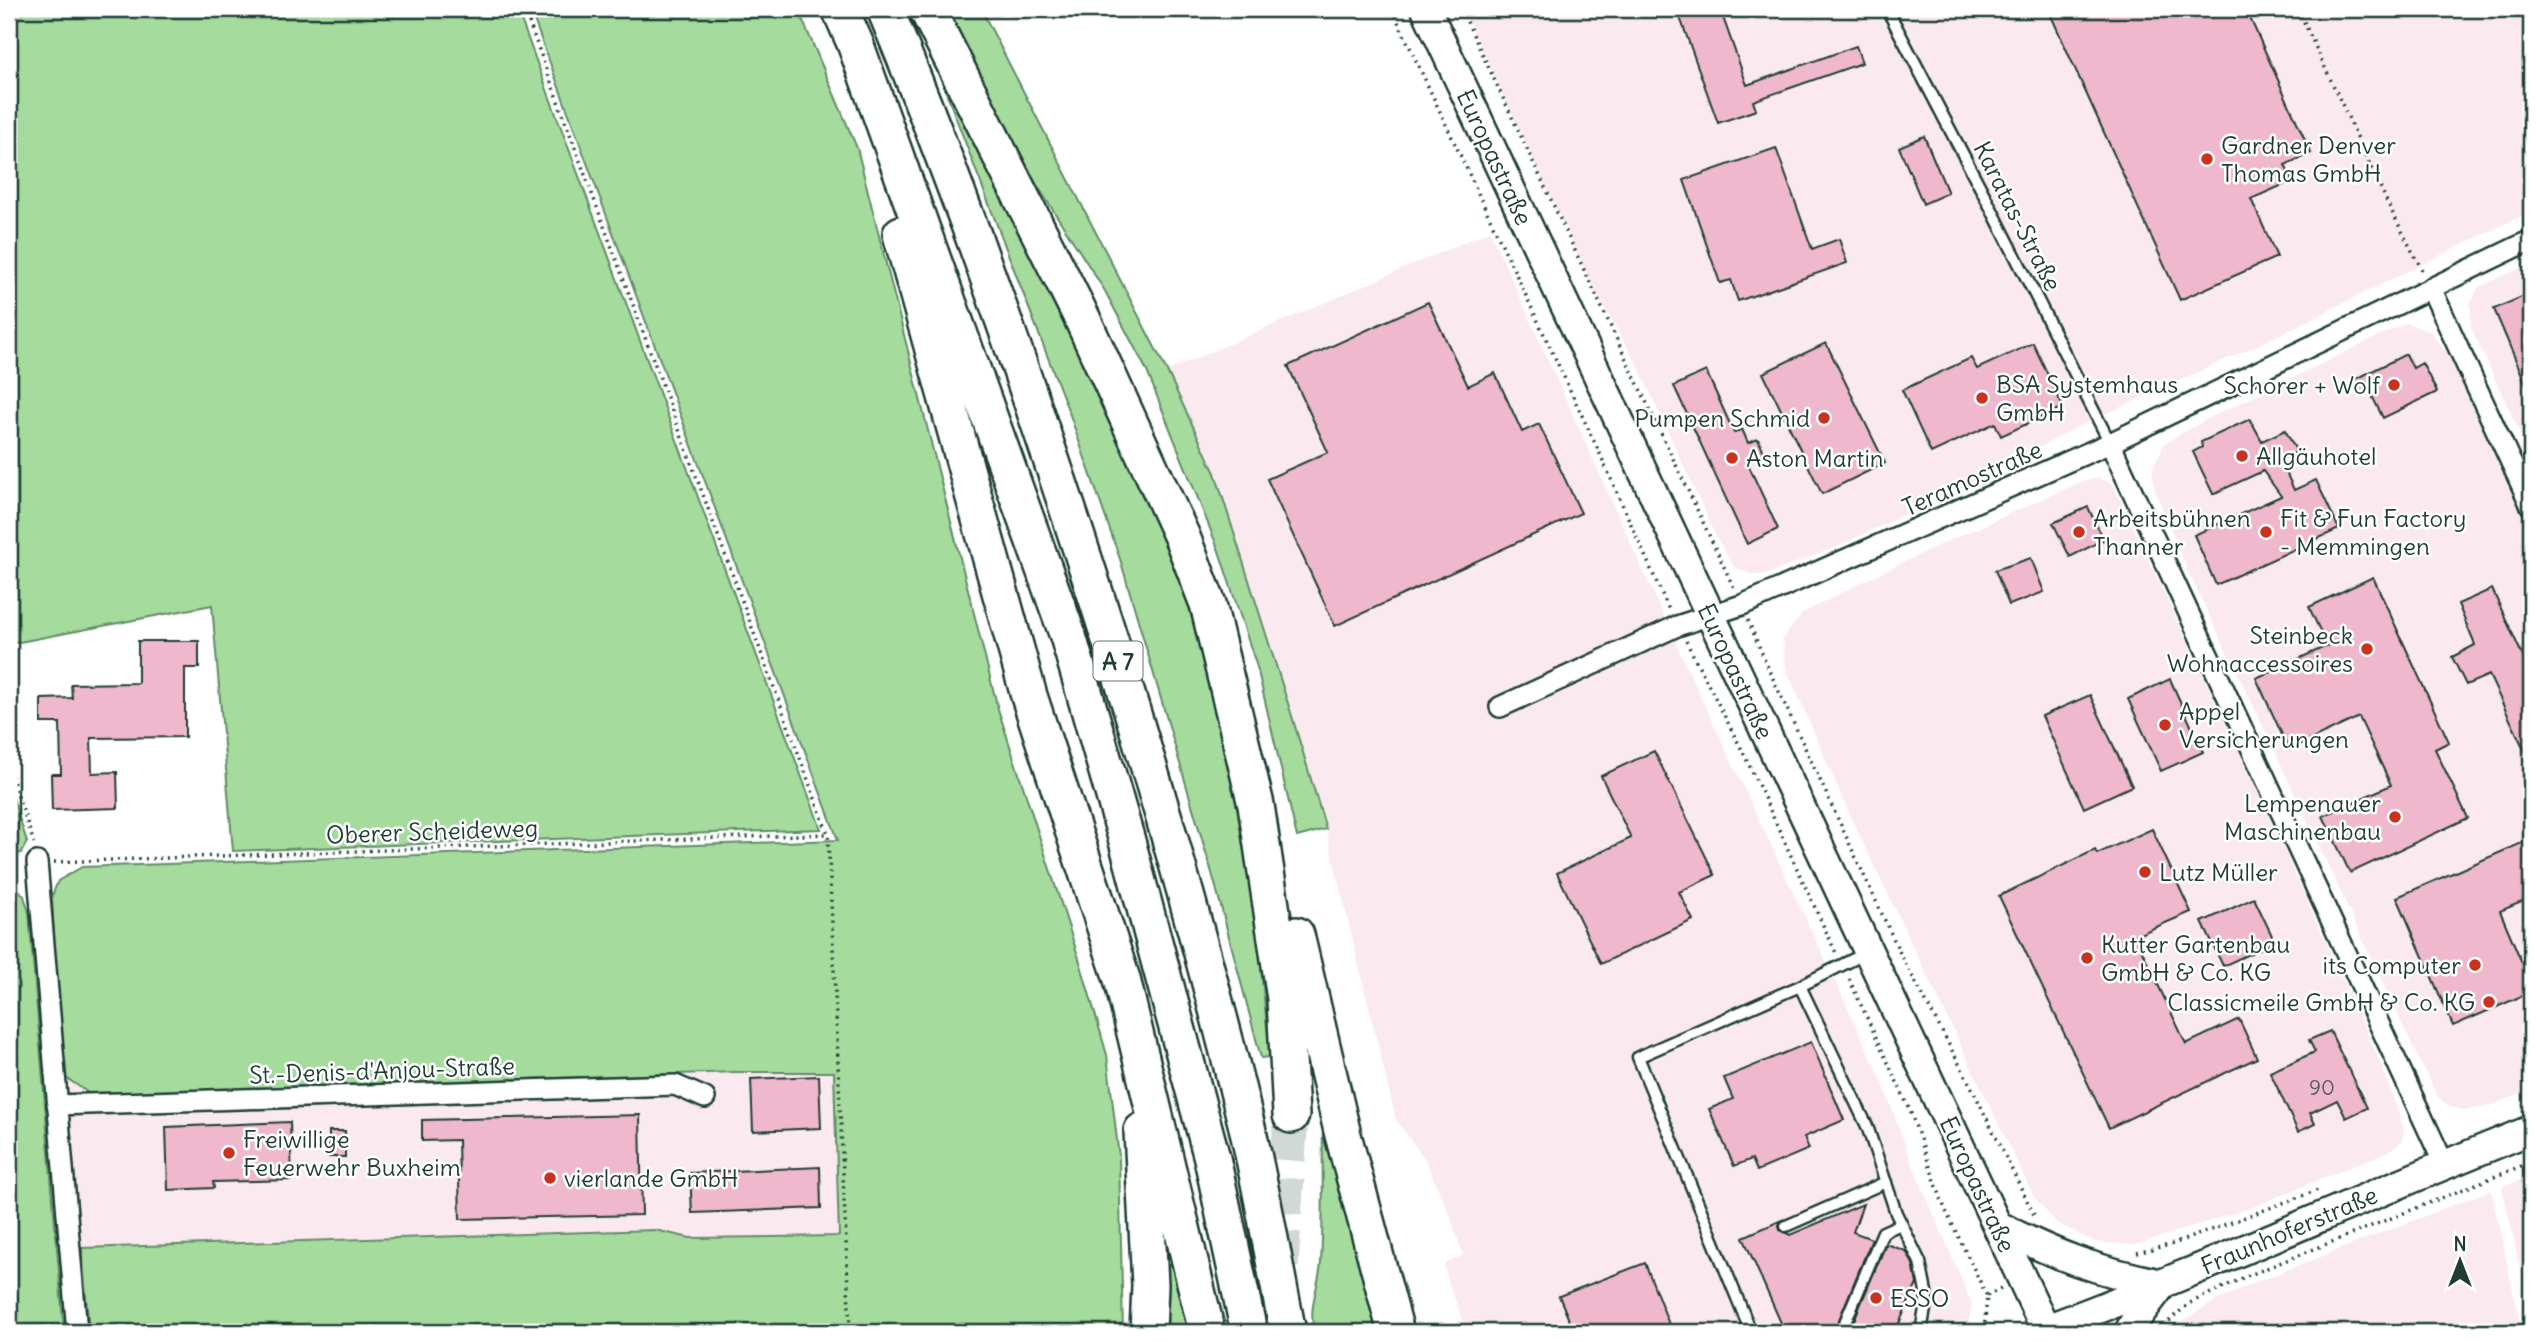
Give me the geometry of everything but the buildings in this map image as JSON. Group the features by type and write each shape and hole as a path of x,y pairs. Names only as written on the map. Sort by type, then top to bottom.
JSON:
{"highway":[{"name":"A 7","path":"840,9 855,43 1069,636 1212,1158 1249,1332"},
{"name":"A 7","path":"885,9 921,95 1003,317 1108,626 1165,818 1247,1130 1288,1332"},
{"path":"927,9 1082,318 1182,537 1208,604 1256,805 1293,922 1343,1135 1396,1332"},
{"path":"855,43 884,169 1012,639 1122,979 1207,1332"},
{"path":"1256,805 1284,999 1291,1115"},
{"path":"1138,1044 1150,1285 1148,1332"}],"main road":[{"name":"Europastraße","path":"1426,9 1611,408 1997,1225 2044,1331"},
{"name":"Fraunhoferstraße","path":"2044,1331 2531,1129"},
{"path":"1997,1225 2072,1261 2117,1275 2162,1284 2129,1332"}],"street":[{"name":"Teramostraße","path":"1500,707 1676,626 1742,605 2110,443 2531,240"},
{"path":"2431,288 2531,506"},
{"path":"2110,443 2444,1164"},
{"path":"37,862 77,1332"},
{"name":"St.-Denis-d'Anjou-Straße","path":"57,1105 675,1085 705,1098"}],"lane":[{"name":"Karatas-Straße","path":"1887,9 2110,443"},
{"path":"1751,1332 1638,1057 1800,986 1868,952"},
{"path":"1800,986 1867,1126 1901,1224 1920,1262 1927,1297 1921,1332"},
{"path":"1786,1226 1886,1182"},
{"path":"1841,1332 1883,1232 1901,1224"}],"path":[{"path":"524,9 828,834 850,1332"},
{"path":"1392,9 1600,454 1676,626"},
{"path":"1461,9 1742,605 1774,683 1900,953 1972,1088 2039,1226"},
{"path":"2298,9 2390,208 2431,288"},
{"path":"9,769 34,842 37,862"},
{"name":"Oberer Scheideweg","path":"37,862 828,834"},
{"path":"2160,1332 2190,1303 2247,1276 2531,1162"},
{"path":"2126,1256 2174,1244 2325,1188"}],"shaded area":[{"path":"1463,9 2531,9 2531,211 2258,345 2075,428 2019,459 1839,546 1765,575 1753,575 1735,568 1718,541 1637,364 1595,292"},
{"path":"1490,231 1682,657 1881,1078 1911,1161 1972,1304 1967,1332 1467,1332 1444,1265 1463,1255 1450,1215 1424,1158 1396,1120 1326,829 1291,713 1215,473 1167,371"},
{"path":"2531,263 2531,457 2471,327 2470,304 2479,287"},
{"path":"2406,323 2430,331 2449,356 2531,535 2531,1090 2490,1106 2466,1111 2447,1106 2436,1094 2411,1043 2188,572 2155,490 2152,469 2165,443 2211,417"},
{"path":"2099,478 2113,485 2255,786 2380,1061 2404,1129 2402,1142 2370,1159 2250,1208 2135,1245 2095,1242 2057,1223 2034,1197 1851,818 1786,668 1783,638 1803,613 1858,584 2081,482"},
{"path":"736,1072 834,1072 839,1236 690,1238 655,1230 82,1248 65,1077 90,1094"},
{"path":"2531,1176 2531,1316 2502,1187"},
{"path":"2491,1190 2522,1332 2173,1332 2181,1322 2251,1284"}],"green space":[{"path":"20,9 517,9 821,829 233,851 212,605 9,644 9,13"},
{"path":"530,9 798,9 857,148 998,709 1081,965 1107,1055 1119,1157 1123,1332 89,1332 82,1248 655,1230 690,1238 839,1236 834,1072 736,1072 90,1094 65,1077 57,1002 52,896 58,881 82,867 838,840"},
{"path":"947,9 981,9 1167,371 1215,473 1326,829 1297,837 1257,667 1219,551 1146,369 1105,291 1035,182"},
{"path":"934,61 1097,390 1167,543 1199,633 1242,818 1252,879 1270,1057 1261,1058 1214,880 1121,562 1070,415"},
{"path":"9,786 27,842 21,853 9,857"},
{"path":"9,879 24,896 29,913 64,1332 9,1332"},
{"path":"1323,1119 1386,1332 1314,1332 1312,1313 1322,1244"},
{"path":"1167,1211 1193,1332 1167,1332"}],"tunnel":[{"path":"1281,1266 1291,1115"}],"place":[{"name":"Gardner Denver Thomas GmbH","path":"2207,159"},
{"name":"Schorer + Wolf","path":"2394,385"},
{"name":"BSA Systemhaus GmbH","path":"1982,398"},
{"name":"Pumpen Schmid","path":"1824,418"},
{"name":"Allgäuhotel","path":"2242,456"},
{"name":"Aston Martin","path":"1732,458"},
{"name":"Arbeitsbühnen Thanner","path":"2079,532"},
{"name":"Fit & Fun Factory - Memmingen","path":"2266,532"},
{"name":"Steinbeck Wohnaccessoires","path":"2367,649"},
{"name":"Appel Versicherungen","path":"2165,725"},
{"name":"Lempenauer Maschinenbau","path":"2395,817"},
{"name":"Lutz Müller","path":"2145,872"},
{"name":"Kutter Gartenbau GmbH & Co. KG","path":"2087,958"},
{"name":"its Computer","path":"2475,965"},
{"name":"Classicmeile GmbH & Co. KG","path":"2489,1002"},
{"name":"Freiwillige Feuerwehr Buxheim","path":"229,1153"},
{"name":"vierlande GmbH","path":"550,1178"},
{"name":"ESSO","path":"1876,1298"}]}
